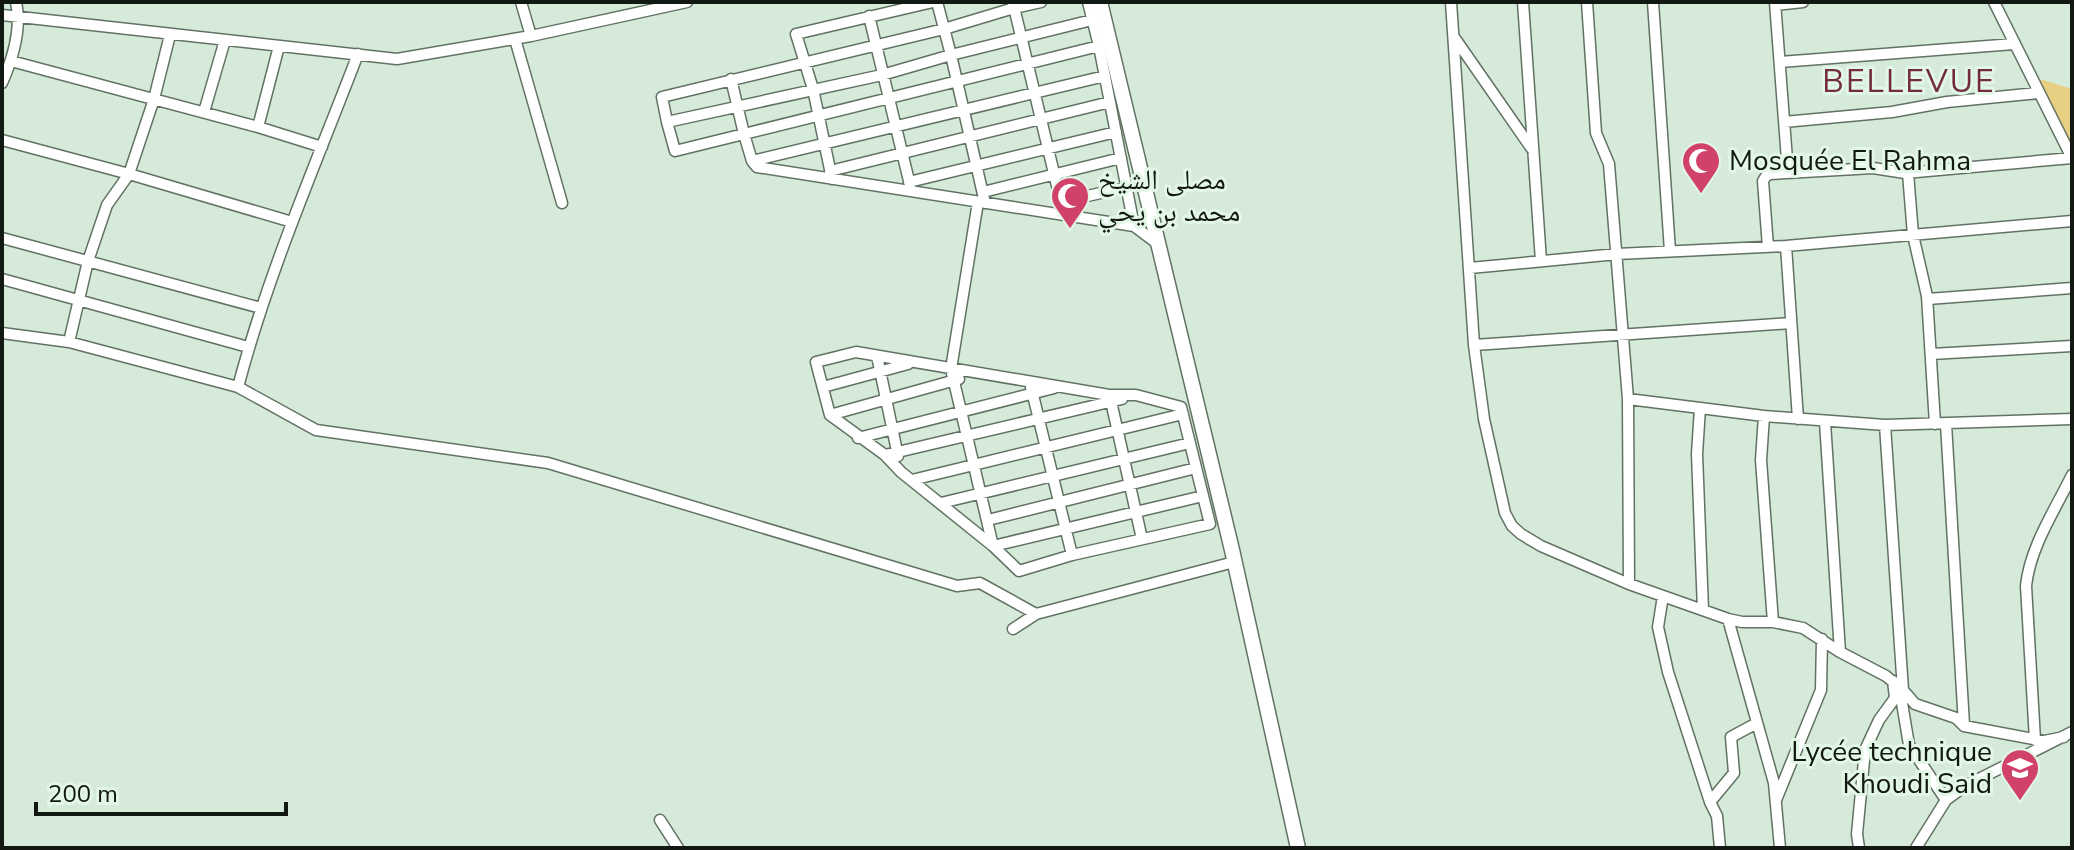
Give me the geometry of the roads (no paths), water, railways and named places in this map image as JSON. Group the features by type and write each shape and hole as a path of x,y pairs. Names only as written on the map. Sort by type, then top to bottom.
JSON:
{"street":[{"path":"2,83 11,61 19,17 16,2"},
{"path":"521,2 531,36"},
{"path":"2,15 397,59 531,36 687,2"},
{"path":"831,175 813,89 796,34 935,2 951,55 982,199 951,369 993,546"},
{"path":"1041,2 1013,5 944,29 662,97 675,151 1099,46"},
{"path":"1088,2 1134,226"},
{"path":"1100,2 1234,562 1298,848"},
{"path":"1451,2 1474,345 1495,474 1505,513 1512,526 1541,546 1629,584 1728,619 1803,628 1898,686 1915,704 1956,718 1964,726 2044,741 2068,735"},
{"path":"1523,2 1541,261"},
{"path":"1587,2 1596,133 1609,164 1628,399 1629,584"},
{"path":"1653,2 1670,251"},
{"path":"1788,173 1775,4 1803,2"},
{"path":"1768,247 1763,181 1770,174 1873,168 1908,173 2072,158 1994,2"},
{"path":"1013,5 1064,215"},
{"path":"869,16 910,186"},
{"path":"667,122 882,75 1092,20"},
{"path":"69,342 88,261 107,205 129,174 154,99 170,35"},
{"path":"1453,36 1533,151"},
{"path":"515,39 562,203"},
{"path":"204,112 225,40"},
{"path":"1780,62 2014,44"},
{"path":"258,127 279,46"},
{"path":"238,387 261,308 358,54"},
{"path":"11,61 322,147"},
{"path":"752,161 1105,76"},
{"path":"731,79 744,134 752,161 757,167 910,186 1134,226 1158,244"},
{"path":"1784,122 2038,93"},
{"path":"831,175 902,153 1110,102"},
{"path":"910,186 977,165 1116,132"},
{"path":"2,140 292,222"},
{"path":"982,199 1054,175 1121,158"},
{"path":"1908,173 1913,235 1928,299 1931,354 1941,424 1964,726"},
{"path":"1061,202 1127,187"},
{"path":"1470,268 1617,254 1786,246 2072,221"},
{"path":"2,238 261,308"},
{"path":"1786,246 1798,419"},
{"path":"2,279 248,347"},
{"path":"1928,299 2072,288"},
{"path":"1474,345 1791,323"},
{"path":"2,333 69,342 238,387 316,430 548,463 957,586 980,583 1036,614"},
{"path":"1931,354 2072,346"},
{"path":"885,455 1039,419 1110,398 1136,395 1181,407 1210,524 1072,555 1019,571 885,455 830,415 816,362 856,352 1060,386 1110,398"},
{"path":"877,356 901,472"},
{"path":"823,387 914,362"},
{"path":"830,415 980,373"},
{"path":"1030,382 1072,555"},
{"path":"858,438 1060,386"},
{"path":"1110,398 1142,539"},
{"path":"1628,399 1764,416 1885,425 2072,419"},
{"path":"1700,408 1697,454 1703,610"},
{"path":"912,480 1183,414"},
{"path":"1764,416 1761,460 1773,622"},
{"path":"1825,422 1840,652"},
{"path":"1885,425 1898,686 1909,745 1946,800"},
{"path":"941,503 1190,443"},
{"path":"988,520 1196,468"},
{"path":"2035,740 2026,586 2032,557 2072,475"},
{"path":"993,546 1203,496"},
{"path":"1013,629 1036,614 1234,562"},
{"path":"1663,596 1658,627 1668,672 1717,816 1720,848"},
{"path":"1728,619 1774,783 1780,848"},
{"path":"1776,800 1821,690 1822,639"},
{"path":"1859,848 1857,834 1865,750 1879,720 1895,698 1898,686"},
{"path":"1710,802 1734,773 1731,737 1757,723"},
{"path":"1916,848 1946,800 1965,786 2068,735"},
{"path":"660,820 678,848"}],"place":[{"name":"Mosquée El Rahma","path":"1701,195"},
{"name":"مصلى الشيخ محمد بن يحي","path":"1070,230"},
{"name":"Lycée technique Khoudi Said","path":"2020,802"}],"district":[{"name":"BELLEVUE","path":"1909,81"}]}
